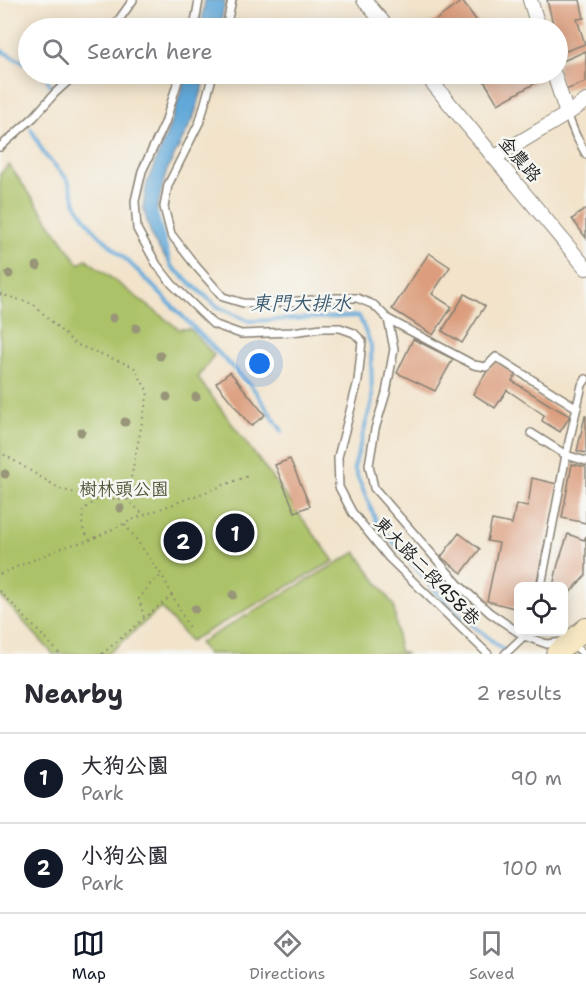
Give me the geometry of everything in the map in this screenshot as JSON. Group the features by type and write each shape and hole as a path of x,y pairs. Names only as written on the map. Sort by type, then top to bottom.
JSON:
{"street":[{"path":"364,0 379,18"},
{"path":"530,0 536,18"},
{"name":"金農路","path":"433,84 586,268"},
{"path":"557,84 567,114"},
{"path":"495,157 586,101"},
{"path":"573,652 586,628"}],"lane":[{"path":"120,18 133,0"},
{"path":"196,18 199,0"},
{"path":"228,18 231,0"},
{"path":"0,147 34,117 65,84"},
{"name":"東大路二段458巷","path":"177,84 165,123 142,171 135,201 137,229 157,265 172,284 213,324 241,334 340,328 354,333 362,341 358,381 338,457 339,486 352,512 389,558 488,654"},
{"path":"210,84 200,121 168,185 164,207 171,234 223,297 243,303 264,304 357,298 374,305 388,319 474,365 486,367 496,357 577,408"},
{"path":"567,114 586,154"},
{"path":"388,319 394,349 369,465 374,488 474,599 490,613 514,627"},
{"path":"542,582 566,455 582,385 586,379"},
{"path":"531,433 566,455 586,461"},
{"path":"505,654 524,636"},
{"path":"530,636 573,652"}],"path":[{"path":"0,294 33,304 75,344 134,368 148,392 127,499"},
{"path":"0,452 60,489 98,499 127,499 144,515"},
{"path":"0,574 64,547 90,540 144,515 251,476"},
{"path":"90,540 82,527 83,510 98,499"},
{"path":"124,524 162,575 189,628"},
{"path":"144,617 139,599 151,583 162,575"},
{"path":"0,591 60,654"},
{"path":"102,654 172,595"}],"green space":[{"name":"樹林頭公園","path":"9,165 79,264 86,259 179,329 190,329 214,355 198,378 334,561 190,641 161,608 108,654 53,654 0,596 0,174"},
{"path":"356,552 394,606 399,651 407,654 208,654 199,643"}],"water":[{"path":"205,0 225,0 222,18 202,18"},
{"path":"184,84 204,84 193,119 166,172 156,213 171,266 153,240 143,208 147,183"}],"building":[{"path":"547,0 580,0 584,18 577,19 585,44 568,50 568,18 552,18"},
{"path":"462,1 475,18 439,18"},
{"path":"586,51 586,82 563,91 561,84 568,84 568,59"},
{"path":"486,84 534,84 498,104"},
{"path":"586,209 586,238 572,219"},
{"path":"429,253 450,267 432,294 452,307 433,335 392,309"},
{"path":"465,294 485,306 462,343 442,331"},
{"path":"413,339 453,359 435,391 397,373"},
{"path":"494,360 516,374 512,381 570,416 560,432 542,421 544,415 507,390 495,408 473,394"},
{"path":"230,372 265,415 251,426 216,383"},
{"path":"586,416 586,453 577,451"},
{"path":"290,459 310,506 295,512 275,465"},
{"path":"572,464 586,467 586,523 562,518"},
{"path":"532,478 557,484 537,582 514,582 514,608 487,601 499,543 487,541 492,520 512,524 516,504 528,506"},
{"path":"459,533 480,549 462,573 441,557"},
{"path":"568,534 584,540 586,536 586,575 568,595 568,582 554,582"}],"waterway":[{"path":"0,50 18,60"},
{"path":"31,129 44,154 68,180 77,206 94,230 136,269 253,388 282,431"},
{"name":"東門大排水","path":"156,213 171,266 218,307 249,321 359,316 371,345 372,401 354,468 377,523 448,605 506,652"}],"place":[{"name":"大狗公園","path":"235,533"},
{"name":"小狗公園","path":"183,541"}]}
